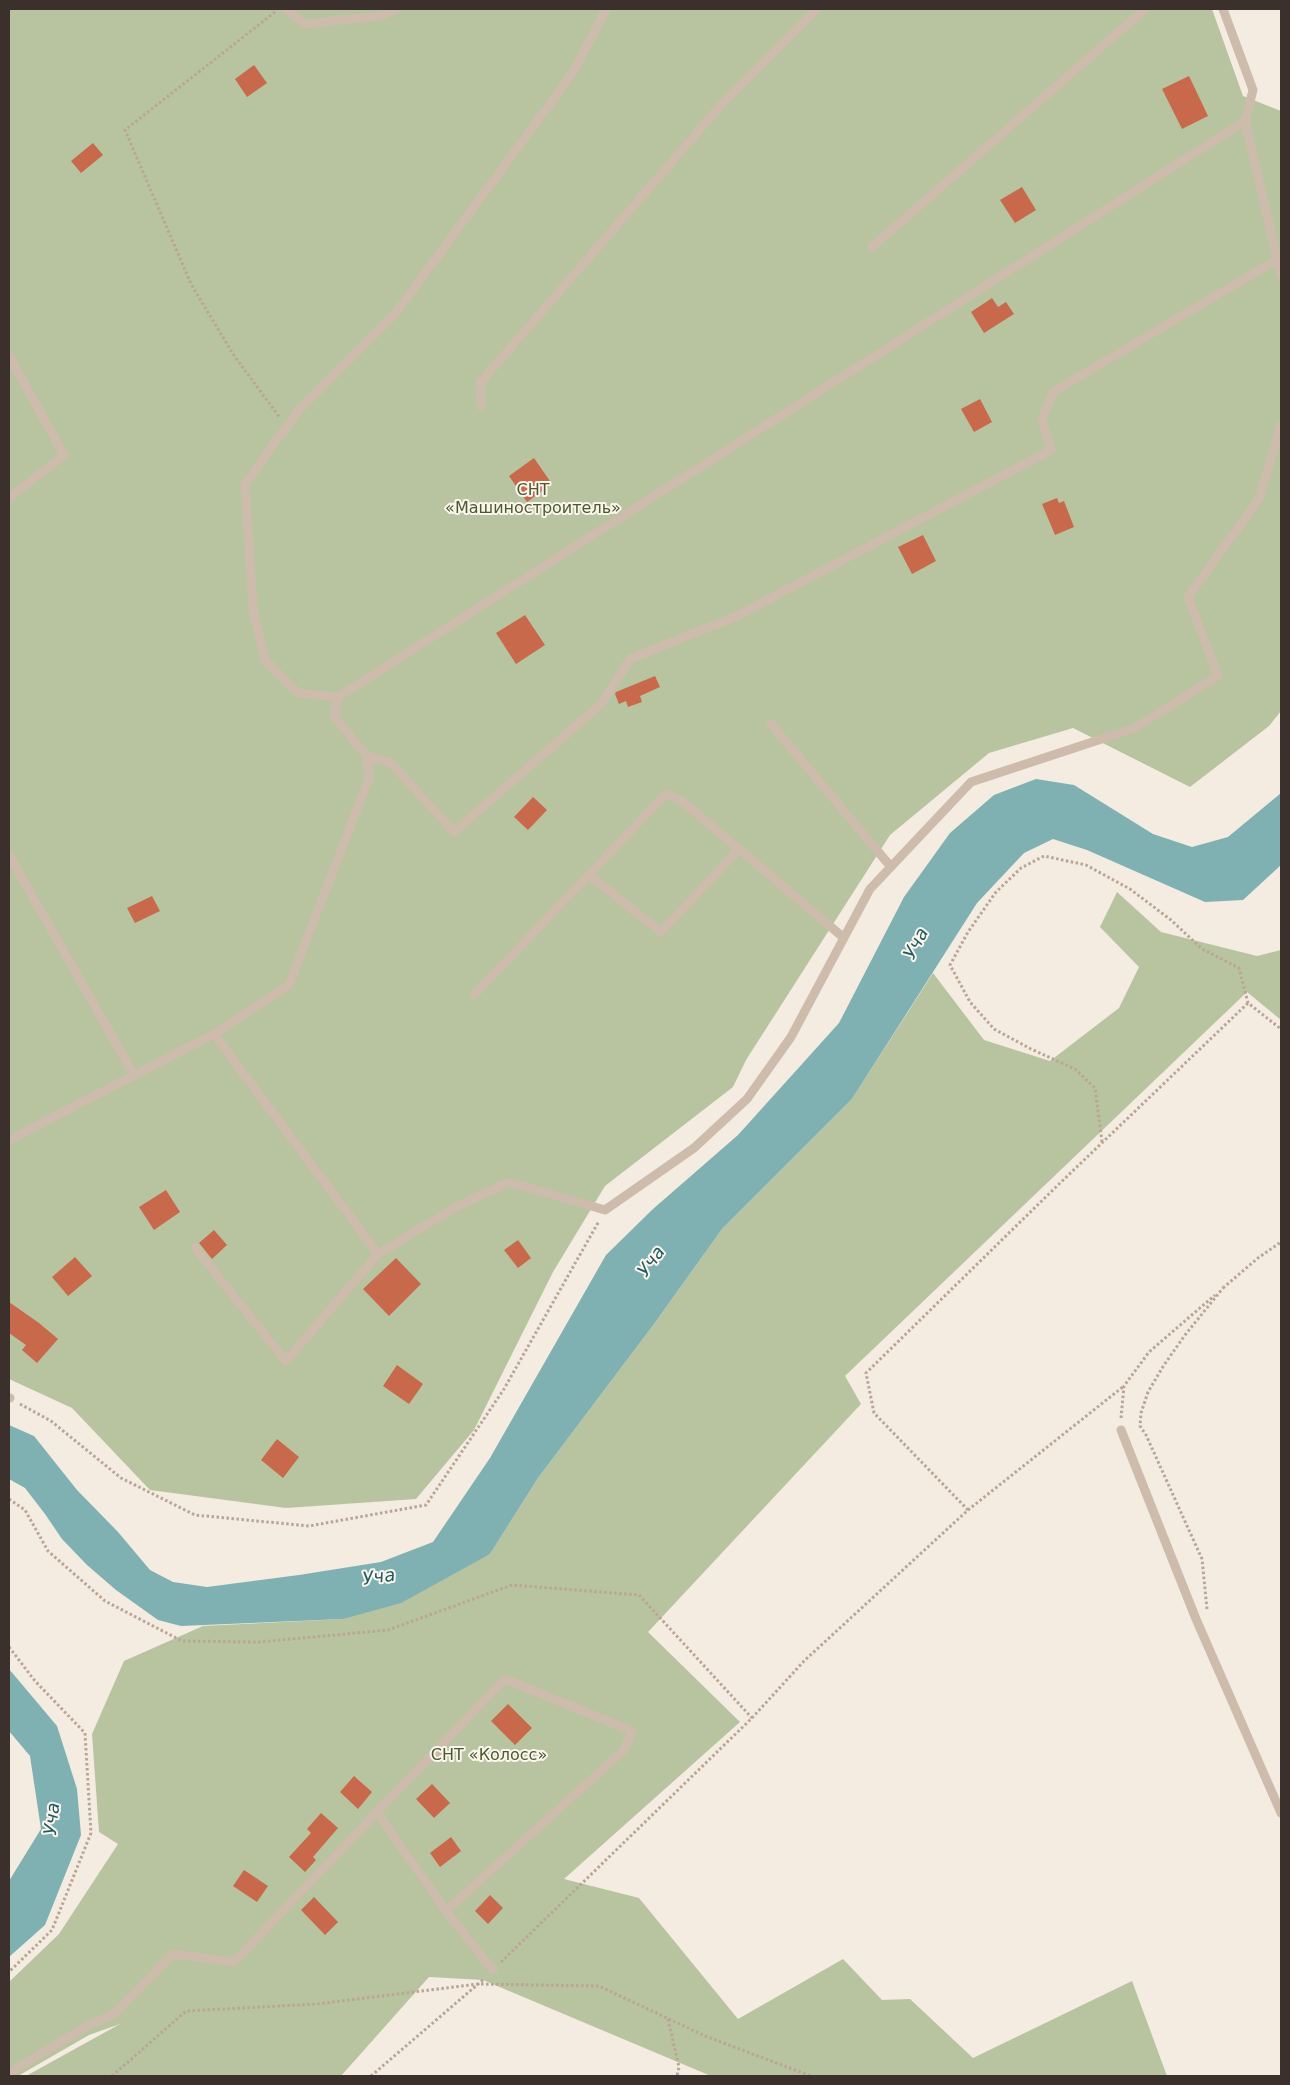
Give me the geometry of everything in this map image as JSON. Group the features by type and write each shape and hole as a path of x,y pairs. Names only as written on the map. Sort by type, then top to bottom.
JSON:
{"lane":[{"path":"286,9 305,24 380,16 396,9"},
{"path":"606,9 574,71 395,314 298,411 244,484 253,609 265,660 298,693 338,697 1245,121"},
{"path":"481,406 480,383 722,104 817,9"},
{"path":"872,247 1145,9"},
{"path":"1223,9 1254,90 1245,121 1281,276"},
{"path":"338,697 334,717 367,756 391,764 454,832 601,704 630,658 737,616 1051,450 1042,419 1053,392 1278,259"},
{"path":"9,356 64,455 9,498"},
{"path":"195,1248 286,1361 378,1254 454,1208 509,1182 606,1210 694,1148 747,1100 791,1037 870,889 971,782 1135,728 1218,676 1188,597 1259,499 1281,425"},
{"path":"771,724 891,868"},
{"path":"11,1134 214,1034 289,985 369,778 367,756"},
{"path":"474,995 666,794 682,801 844,938"},
{"path":"589,875 661,932 738,849"},
{"path":"9,855 134,1075"},
{"path":"214,1034 378,1254"},
{"path":"1120,1430 1204,1637 1281,1813"},
{"path":"9,2073 89,2025 114,2014 173,1954 234,1962 505,1679 632,1731 624,1750 446,1911"},
{"path":"377,1812 446,1911 493,1970"}],"path":[{"path":"279,9 125,130 192,284 233,354 287,427"},
{"path":"1102,1143 1095,1088 1075,1069 1031,1049 994,1029 970,1002 950,965 968,932 996,892 1021,868 1044,856 1086,865 1130,889 1171,920 1202,949 1240,968 1248,1003 1281,1029"},
{"path":"968,1510 874,1413 866,1373 1248,1003"},
{"path":"9,1398 51,1420 121,1478 196,1515 309,1526 426,1505 504,1390 606,1210"},
{"path":"371,2076 493,1970 752,1718 804,1661 968,1510 1124,1386 1149,1352 1258,1258 1281,1242"},
{"path":"1204,1637 1207,1617 1202,1559 1140,1426 1141,1413 1148,1392 1185,1335 1223,1288"},
{"path":"1120,1430 1124,1386"},
{"path":"9,1499 25,1510 48,1551 105,1601 182,1641 259,1642 388,1630 512,1585 639,1595 752,1718"},
{"path":"9,1647 35,1681 85,1733 91,1833 52,1930 9,1972"},
{"path":"112,2076 186,2011 317,2004 478,1984 599,1986 705,2036 811,2076"},
{"path":"668,2019 679,2067 677,2076"}],"green space":[{"name":"СНТ «Машиностроитель»","path":"9,9 1212,9 1243,96 1281,111 1281,711 1269,726 1190,787 1073,728 989,753 890,835 746,1060 733,1087 605,1186 553,1272 474,1430 416,1499 286,1508 150,1490 72,1408 9,1379"},
{"name":"СНТ «Колосс»","path":"1117,892 1161,932 1257,956 1281,950 1281,1020 1247,992 845,1376 861,1404 648,1632 740,1722 564,1879 639,1898 738,2019 843,1959 882,2000 910,1999 973,2058 1132,1981 1167,2076 711,2076 483,1980 429,1977 341,2076 26,2076 120,2024 89,2035 18,2076 9,2076 9,1982 59,1934 118,1844 99,1832 92,1734 124,1661 203,1626 343,1619 490,1554 538,1478 654,1324 722,1229 852,1099 933,973 984,1040 1050,1061 1119,1008 1139,967 1100,927"}],"water":[{"name":"Уча","path":"1036,779 1074,785 1153,834 1192,847 1228,837 1281,793 1281,865 1243,900 1205,902 1087,850 1053,839 1024,853 977,903 852,1099 722,1229 654,1324 538,1478 490,1554 401,1603 343,1619 181,1626 158,1620 116,1590 87,1565 62,1539 25,1488 9,1479 9,1425 34,1436 77,1490 118,1532 150,1570 173,1582 207,1587 299,1575 381,1562 433,1542 490,1458 606,1255 653,1209 738,1135 839,1023 904,897 950,833 994,795"},
{"name":"Уча","path":"9,1669 57,1726 77,1789 81,1835 45,1925 9,1957 9,1881 41,1829 30,1756 9,1731"}],"building":[{"path":"254,65 267,83 247,97 235,79"},
{"path":"1189,76 1208,116 1182,129 1162,89"},
{"path":"93,143 103,155 81,173 71,161"},
{"path":"1022,187 1036,210 1015,223 1000,200"},
{"path":"992,298 998,307 1006,302 1014,314 984,333 971,312"},
{"path":"980,399 992,422 974,432 961,409"},
{"path":"534,458 552,484 527,502 509,476"},
{"path":"1057,498 1059,503 1064,501 1074,527 1055,535 1042,504"},
{"path":"923,535 936,561 912,574 898,547"},
{"path":"525,615 545,645 516,664 496,633"},
{"path":"655,676 660,687 640,696 642,702 628,707 626,701 619,704 616,692"},
{"path":"533,797 547,810 528,830 514,817"},
{"path":"152,896 160,911 135,923 127,908"},
{"path":"166,1190 180,1212 154,1230 139,1207"},
{"path":"214,1230 227,1245 212,1259 199,1243"},
{"path":"518,1240 531,1258 518,1268 504,1250"},
{"path":"75,1257 92,1276 68,1296 52,1277"},
{"path":"396,1258 421,1284 389,1316 363,1289"},
{"path":"9,1302 58,1339 37,1363 22,1350 26,1345 9,1333"},
{"path":"397,1365 423,1384 409,1404 383,1386"},
{"path":"277,1439 299,1457 283,1478 261,1460"},
{"path":"508,1704 532,1728 515,1745 491,1721"},
{"path":"354,1776 372,1792 358,1809 340,1792"},
{"path":"432,1784 450,1803 434,1818 416,1799"},
{"path":"321,1813 338,1828 313,1857 316,1860 305,1872 289,1857 311,1833 307,1829"},
{"path":"451,1837 461,1851 440,1867 430,1853"},
{"path":"244,1870 268,1886 257,1902 233,1886"},
{"path":"490,1895 503,1908 488,1924 475,1911"},
{"path":"314,1897 338,1922 325,1935 301,1910"}]}
